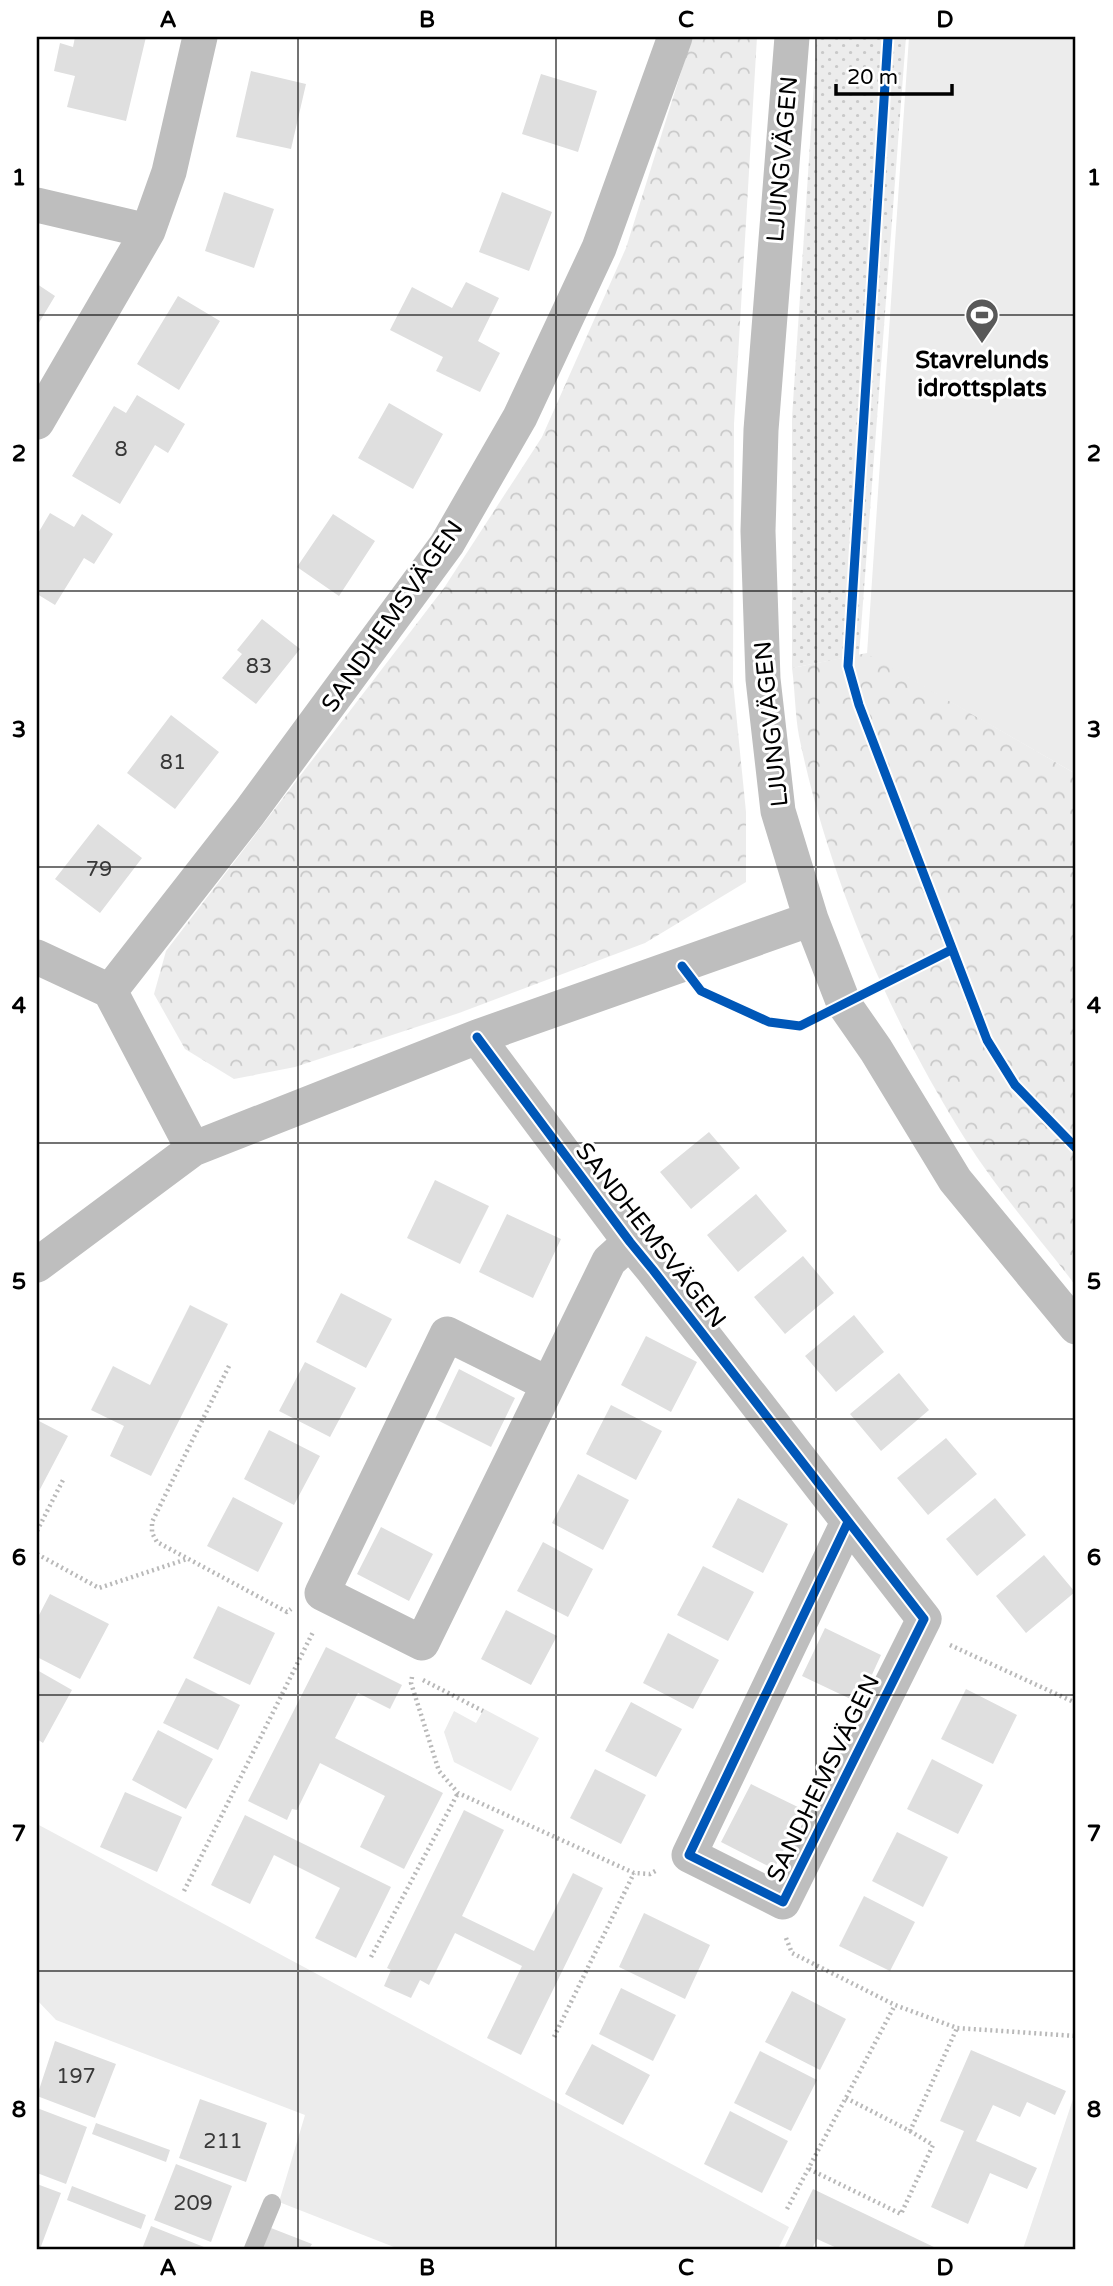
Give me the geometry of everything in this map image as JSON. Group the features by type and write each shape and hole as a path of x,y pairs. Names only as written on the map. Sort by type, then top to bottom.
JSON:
{"street":[{"path":"37,422 148,231 169,172 200,37"},
{"name":"SANDHEMSVÄGEN","path":"110,991 249,813 447,544 520,417 599,248 676,37"},
{"name":"LJUNGVÄGEN","path":"792,37 761,430 758,531 763,679 778,811 811,919 844,1004 876,1050 956,1180 1076,1327"},
{"path":"37,205 148,231"},
{"path":"37,1265 193,1149 477,1037 811,919"},
{"path":"37,957 110,991 193,1149"},
{"name":"SANDHEMSVÄGEN","path":"477,1037 630,1242 923,1619 783,1902 689,1854"},
{"name":"SANDHEMSVÄGEN","path":"319,1610 422,1643 609,1261 630,1242"},
{"path":"319,1610 447,1334 548,1384"},
{"path":"689,1854 848,1522"}],"lane":[{"path":"253,2249 272,2203"}],"path":[{"path":"184,1891 319,1610 304,1598 287,1612 157,1542 152,1533 152,1522 229,1366"},
{"path":"37,1531 64,1478"},
{"path":"37,1554 99,1588 188,1559"},
{"path":"923,1619 941,1641 1076,1703"},
{"path":"483,1711 413,1675 411,1683 439,1771 458,1793 634,1873 650,1874 689,1854"},
{"path":"371,1957 458,1793"},
{"path":"554,2037 634,1873"},
{"path":"783,1902 787,1941 792,1953 895,2005 957,2028 1076,2036"},
{"path":"787,2209 895,2005"},
{"path":"910,2131 957,2028"},
{"path":"809,2169 901,2214 933,2145 846,2098"}],"green space":[{"path":"692,37 757,37 734,424 733,682 746,812 746,882 645,943 459,1013 295,1067 234,1079 185,1049 154,994 166,951 444,588 542,437 626,248"},
{"path":"817,37 906,37 859,655 792,668 792,418"},
{"name":"Stavrelunds idrottsplats","path":"909,37 1076,37 1076,774 867,654"},
{"path":"867,653 1076,774 1076,1286 992,1179 939,1096 865,947 827,842 799,736 792,668"},
{"path":"484,1709 539,1738 511,1791 454,1762 444,1732 454,1711 476,1723"},
{"path":"37,1824 789,2227 778,2249 399,2249 279,2202 305,2115 56,2020 37,2000"},
{"path":"1076,2090 1076,2249 1023,2249"}],"building":[{"path":"75,37 146,37 126,121 67,107 75,76 54,71 60,43 73,47"},
{"path":"251,71 306,84 291,149 236,137"},
{"path":"541,74 597,91 578,152 522,134"},
{"path":"224,192 274,209 254,268 205,251"},
{"path":"502,192 552,212 529,271 479,252"},
{"path":"466,282 499,298 478,341 500,353 480,392 436,371 443,357 390,330 412,287 452,308"},
{"path":"37,284 55,296 37,326"},
{"path":"178,296 220,321 179,390 137,364"},
{"path":"137,395 185,424 168,453 155,445 120,504 72,476 114,406 126,413"},
{"path":"389,403 443,434 413,489 358,458"},
{"path":"50,513 74,527 82,514 113,534 94,564 84,558 55,605 37,594 37,535"},
{"path":"333,514 375,541 339,596 297,567"},
{"path":"262,619 300,649 256,704 222,678 242,654 237,650"},
{"path":"171,715 219,752 175,809 127,773"},
{"path":"98,824 142,858 100,913 55,879"},
{"path":"709,1132 740,1168 691,1209 660,1172"},
{"path":"435,1180 489,1206 460,1264 407,1238"},
{"path":"756,1194 787,1231 738,1272 707,1235"},
{"path":"507,1214 561,1239 533,1298 479,1272"},
{"path":"803,1256 834,1293 785,1334 754,1297"},
{"path":"341,1293 392,1319 366,1368 316,1342"},
{"path":"190,1305 228,1324 151,1476 110,1456 124,1426 91,1410 113,1366 150,1385"},
{"path":"854,1315 884,1352 836,1392 805,1356"},
{"path":"646,1336 697,1362 671,1412 621,1385"},
{"path":"305,1362 356,1388 330,1437 279,1411"},
{"path":"459,1369 515,1398 491,1447 435,1419"},
{"path":"899,1373 929,1410 881,1451 850,1414"},
{"path":"611,1405 662,1431 636,1480 586,1454"},
{"path":"37,1420 68,1436 37,1495"},
{"path":"269,1430 320,1456 294,1505 244,1479"},
{"path":"946,1438 977,1474 928,1515 897,1478"},
{"path":"578,1474 629,1500 603,1550 552,1523"},
{"path":"233,1497 283,1523 258,1572 207,1546"},
{"path":"738,1498 788,1524 763,1573 712,1547"},
{"path":"995,1498 1026,1535 977,1576 946,1539"},
{"path":"381,1527 433,1554 409,1601 357,1574"},
{"path":"543,1542 593,1569 568,1617 517,1591"},
{"path":"1044,1555 1075,1592 1026,1633 996,1596"},
{"path":"703,1566 754,1592 728,1641 677,1615"},
{"path":"50,1594 109,1624 80,1679 37,1657 37,1619"},
{"path":"218,1606 275,1633 250,1685 193,1658"},
{"path":"506,1610 557,1636 531,1685 481,1659"},
{"path":"825,1628 881,1655 859,1703 802,1676"},
{"path":"668,1633 719,1660 693,1709 643,1683"},
{"path":"326,1647 402,1685 390,1709 358,1693 335,1738 443,1793 404,1869 360,1847 385,1796 320,1763 297,1810 292,1809 287,1820 248,1801"},
{"path":"37,1670 72,1690 43,1743 37,1739"},
{"path":"186,1678 240,1705 218,1750 163,1723"},
{"path":"966,1689 1017,1715 993,1764 941,1739"},
{"path":"631,1702 682,1729 656,1777 605,1751"},
{"path":"158,1730 213,1759 186,1809 132,1780"},
{"path":"932,1759 983,1785 958,1834 907,1809"},
{"path":"595,1769 646,1795 621,1844 570,1818"},
{"path":"751,1784 804,1810 774,1869 721,1842"},
{"path":"125,1792 182,1817 157,1872 100,1847"},
{"path":"464,1810 504,1830 462,1916 534,1951 573,1873 603,1888 521,2055 487,2038 522,1966 455,1933 429,1985 420,1980 411,1998 384,1986 391,1970 387,1968"},
{"path":"245,1815 391,1887 356,1958 315,1938 340,1888 274,1855 250,1904 211,1885"},
{"path":"897,1832 948,1857 923,1907 872,1881"},
{"path":"864,1896 915,1922 890,1971 839,1946"},
{"path":"644,1913 710,1945 685,1999 619,1967"},
{"path":"621,1988 676,2015 653,2061 599,2034"},
{"path":"792,1991 846,2019 820,2070 765,2042"},
{"path":"55,2041 116,2064 95,2118 37,2096"},
{"path":"592,2044 650,2075 623,2125 565,2094"},
{"path":"971,2050 1066,2091 1055,2115 1027,2102 1020,2117 993,2105 976,2141 1037,2168 1027,2189 990,2173 968,2224 931,2207 964,2131 940,2121"},
{"path":"760,2051 817,2080 791,2131 734,2103"},
{"path":"200,2099 267,2123 246,2182 179,2158"},
{"path":"37,2108 87,2127 66,2184 37,2173"},
{"path":"730,2111 788,2141 762,2193 704,2164"},
{"path":"96,2123 170,2150 166,2162 92,2134"},
{"path":"176,2164 232,2186 211,2242 154,2220"},
{"path":"37,2184 61,2193 40,2249 37,2249"},
{"path":"72,2186 146,2215 141,2229 67,2200"},
{"path":"813,2189 938,2249 839,2249 817,2239 812,2249 784,2249"},
{"path":"151,2226 209,2249 142,2249"},
{"path":"271,2228 312,2244 309,2249 262,2249"}],"cycle path":[{"path":"888,37 848,666 859,705 987,1040 1015,1085 1076,1148"},
{"path":"682,966 701,991 769,1022 800,1026 951,950"},
{"path":"477,1037 630,1242 924,1619 783,1902 689,1855 848,1522"}],"place":[{"name":"Stavrelunds idrottsplats","path":"982,345"}]}
